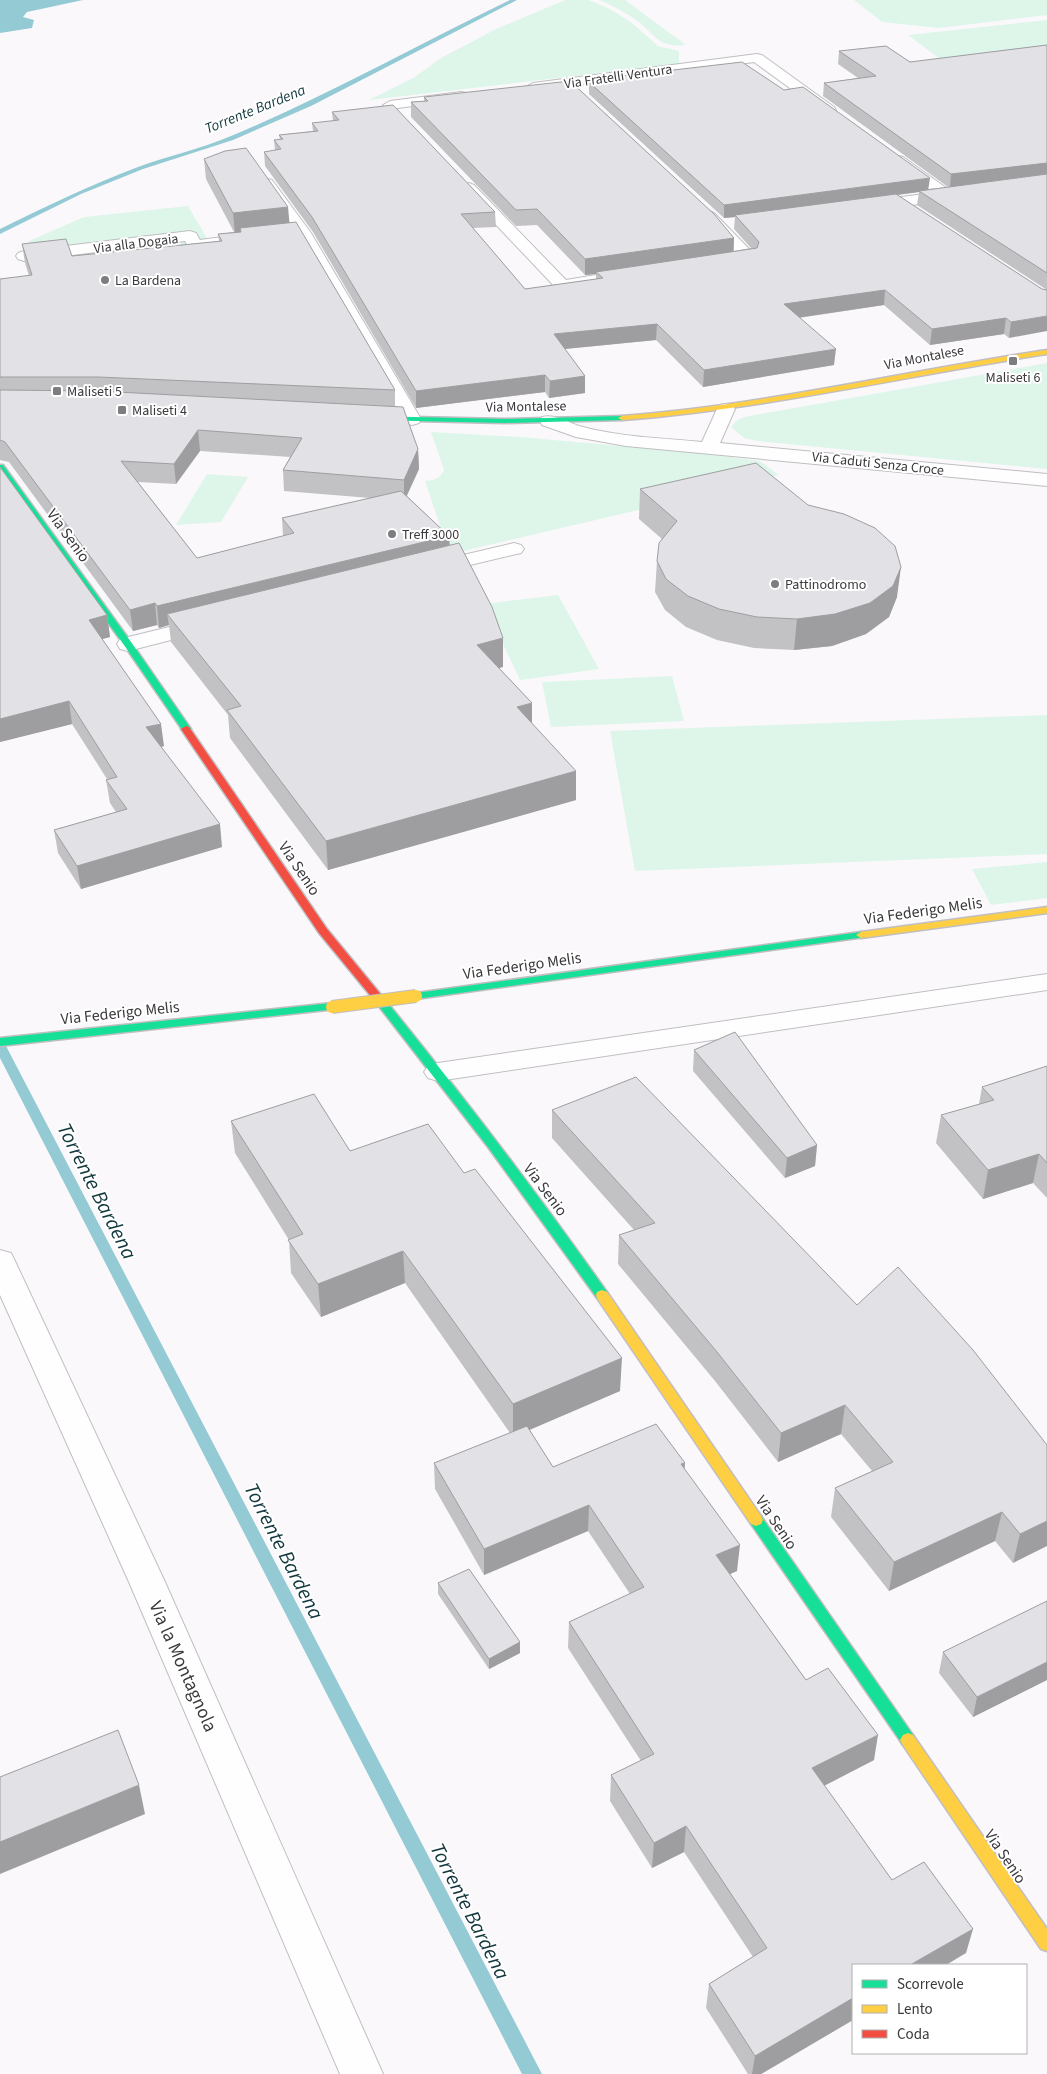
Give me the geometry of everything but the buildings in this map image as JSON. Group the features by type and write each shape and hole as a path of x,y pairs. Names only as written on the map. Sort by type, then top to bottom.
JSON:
{"street":[{"name":"Via Fratelli Ventura","path":"518,89 757,58 844,121"},
{"path":"567,83 582,97"},
{"path":"404,119 390,105 479,94"},
{"path":"883,149 946,195"},
{"path":"259,172 303,233 412,420"},
{"path":"459,177 562,285 611,278"},
{"path":"850,208 974,192"},
{"path":"898,202 914,213"},
{"path":"697,205 719,225 749,258 710,264"},
{"path":"719,225 738,222"},
{"path":"283,235 303,233"},
{"name":"Via alla Dogaia","path":"24,256 190,236 195,245 244,240"},
{"name":"Via Montalese","path":"356,418 549,421 726,409 1047,352"},
{"path":"709,447 726,409"},
{"name":"Via Caduti Senza Croce","path":"549,421 589,434 1047,480"},
{"name":"Via Senio","path":"0,467 128,644 323,931 438,1072 564,1240 1047,1943"},
{"path":"412,573 514,549"},
{"path":"128,644 223,620"},
{"name":"Via Federigo Melis","path":"0,1042 416,996 1047,910"},
{"path":"438,1072 1047,982"},
{"name":"Via la Montagnola","path":"0,1261 147,1582 362,2074"}],"green space":[{"path":"565,0 589,0 610,9 632,23 658,46 679,51 679,64 369,100 415,77 441,58 496,29"},
{"path":"599,0 625,0 686,45 670,45 660,41 630,16"},
{"path":"854,0 1047,0 1047,15 939,28 882,22"},
{"path":"1047,20 1047,49 944,62 908,35"},
{"path":"188,206 214,250 76,256 71,246 34,251 29,241 84,217"},
{"path":"1047,363 1047,469 757,441 744,438 731,427 736,421 744,417"},
{"path":"431,432 521,437 708,454 760,461 779,475 740,483 741,486 455,553 445,541 425,481 436,478 444,470"},
{"path":"207,474 248,477 221,522 176,525"},
{"path":"558,595 599,669 520,680 484,604"},
{"path":"672,676 684,721 551,727 542,682"},
{"path":"1047,715 1047,854 635,871 610,731"},
{"path":"1047,862 1047,898 991,905 972,869"}],"water":[{"path":"0,0 83,0 27,12 23,17 34,20 32,28 0,33"}],"waterway":[{"name":"Torrente Bardena","path":"0,232 79,193 141,168 231,139 309,105 383,68 426,43 514,0"},
{"name":"Torrente Bardena","path":"0,1046 532,2074"}],"traffic: fast":[{"path":"371,418 505,421 622,418"},
{"path":"0,467 128,644 186,729"},
{"path":"416,996 861,935"},
{"path":"378,998 493,1144 602,1295"},
{"path":"0,1042 332,1007"},
{"path":"756,1520 908,1740"}],"traffic: slow":[{"path":"622,418 676,414 782,399 941,369 1047,352"},
{"path":"861,935 1047,910"},
{"path":"332,1007 416,996"},
{"path":"602,1295 756,1520"},
{"path":"908,1740 1047,1943"}],"traffic: jam":[{"path":"186,729 323,931 378,998"}],"place":[{"name":"La Bardena","path":"105,280"},
{"name":"Maliseti 6","path":"1013,361"},
{"name":"Maliseti 5","path":"57,391"},
{"name":"Maliseti 4","path":"122,410"},
{"name":"Treff 3000","path":"392,534"},
{"name":"Pattinodromo","path":"775,584"}]}
